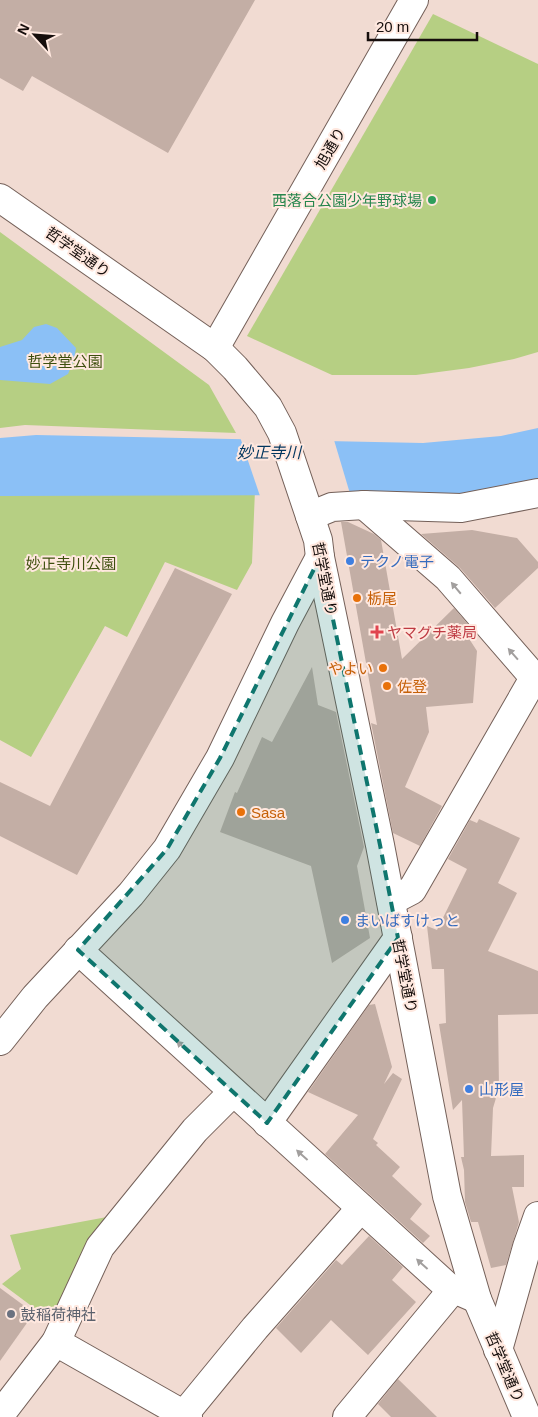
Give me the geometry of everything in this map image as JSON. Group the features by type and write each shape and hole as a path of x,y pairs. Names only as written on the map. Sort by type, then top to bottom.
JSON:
{"street":[{"name":"旭通り","path":"215,348 414,0"},
{"name":"哲学堂通り","path":"0,198 215,348 235,368 268,407 282,433 318,540 448,1196 477,1300 527,1417"},
{"path":"307,506 364,505 461,508 538,493"},
{"path":"364,505 448,578 536,680 412,890 391,901"},
{"path":"0,1041 35,997 131,894 167,849 220,758 285,623 320,557"},
{"path":"268,1124 398,938"},
{"path":"78,950 447,1286 477,1300"},
{"path":"0,1415 56,1342 100,1247 195,1130 233,1092"},
{"path":"56,1342 185,1416 254,1328 361,1208"},
{"path":"498,1350 527,1247 538,1216"},
{"path":"347,1417 453,1289"}],"highlighted area":[{"path":"320,557 380,845 398,938 267,1123 78,950 167,849 220,758"}],"green space":[{"name":"西落合公園少年野球場","path":"433,14 538,64 538,352 469,368 416,375 332,375 247,336"},
{"name":"哲学堂公園","path":"0,232 209,385 236,433 25,425 0,428"},
{"name":"妙正寺川公園","path":"255,490 252,563 237,590 165,562 127,637 105,626 31,757 0,740 0,492"},
{"path":"107,1217 57,1325 2,1284 21,1269 10,1235"}],"water":[{"path":"46,324 57,328 76,348 74,360 68,374 50,384 0,380 0,347 22,340 34,327"},
{"name":"妙正寺川","path":"538,428 538,487 463,501 336,495 0,496 0,438 36,435 423,443 501,436"}],"pier":[{"path":"240,437 334,440 351,497 260,496"}],"building":[{"path":"0,0 255,0 168,153 32,76 23,91 0,78"},
{"path":"341,522 348,522 374,534 381,540 402,659 454,608 472,629 466,634 477,651 473,703 426,707 429,732 405,787 442,806 420,846 393,833 371,723 377,725"},
{"path":"472,530 517,538 538,562 538,568 495,608 460,568 421,534"},
{"path":"175,568 232,594 77,875 0,836 0,782 50,806"},
{"path":"312,667 318,705 336,712 364,847 357,866 370,938 332,963 311,866 220,832 235,792 237,793 262,737 272,742"},
{"path":"479,819 520,838 498,883 517,893 488,951 538,971 538,1014 498,1015 499,1088 493,1108 491,1156 524,1155 524,1187 512,1187 519,1222 506,1265 491,1268 478,1222 471,1222 465,1202 464,1170 461,1157 464,1157 462,1100 453,1110 439,1024 446,1023 444,969 432,969 427,926 437,930 467,869 448,859 470,820 477,823"},
{"path":"375,1004 392,1067 384,1084 393,1073 402,1079 373,1139 378,1143 376,1145 400,1167 392,1176 422,1204 410,1219 430,1236 423,1243 325,1154 358,1115 308,1092 369,1005"},
{"path":"369,1236 403,1267 392,1280 416,1302 368,1355 331,1320 301,1353 276,1328 336,1260 342,1265"},
{"path":"0,1288 34,1313 0,1361"},
{"path":"398,1379 437,1417 391,1417 378,1404"}],"place":[{"name":"西落合公園少年野球場","path":"432,200"},
{"name":"テクノ電子","path":"350,561"},
{"name":"栃尾","path":"357,598"},
{"name":"ヤマグチ薬局","path":"377,632"},
{"name":"やよい","path":"383,668"},
{"name":"佐登","path":"387,686"},
{"name":"Sasa","path":"241,812"},
{"name":"まいばすけっと","path":"345,920"},
{"name":"山形屋","path":"469,1089"},
{"name":"鼓稲荷神社","path":"11,1314"}]}
